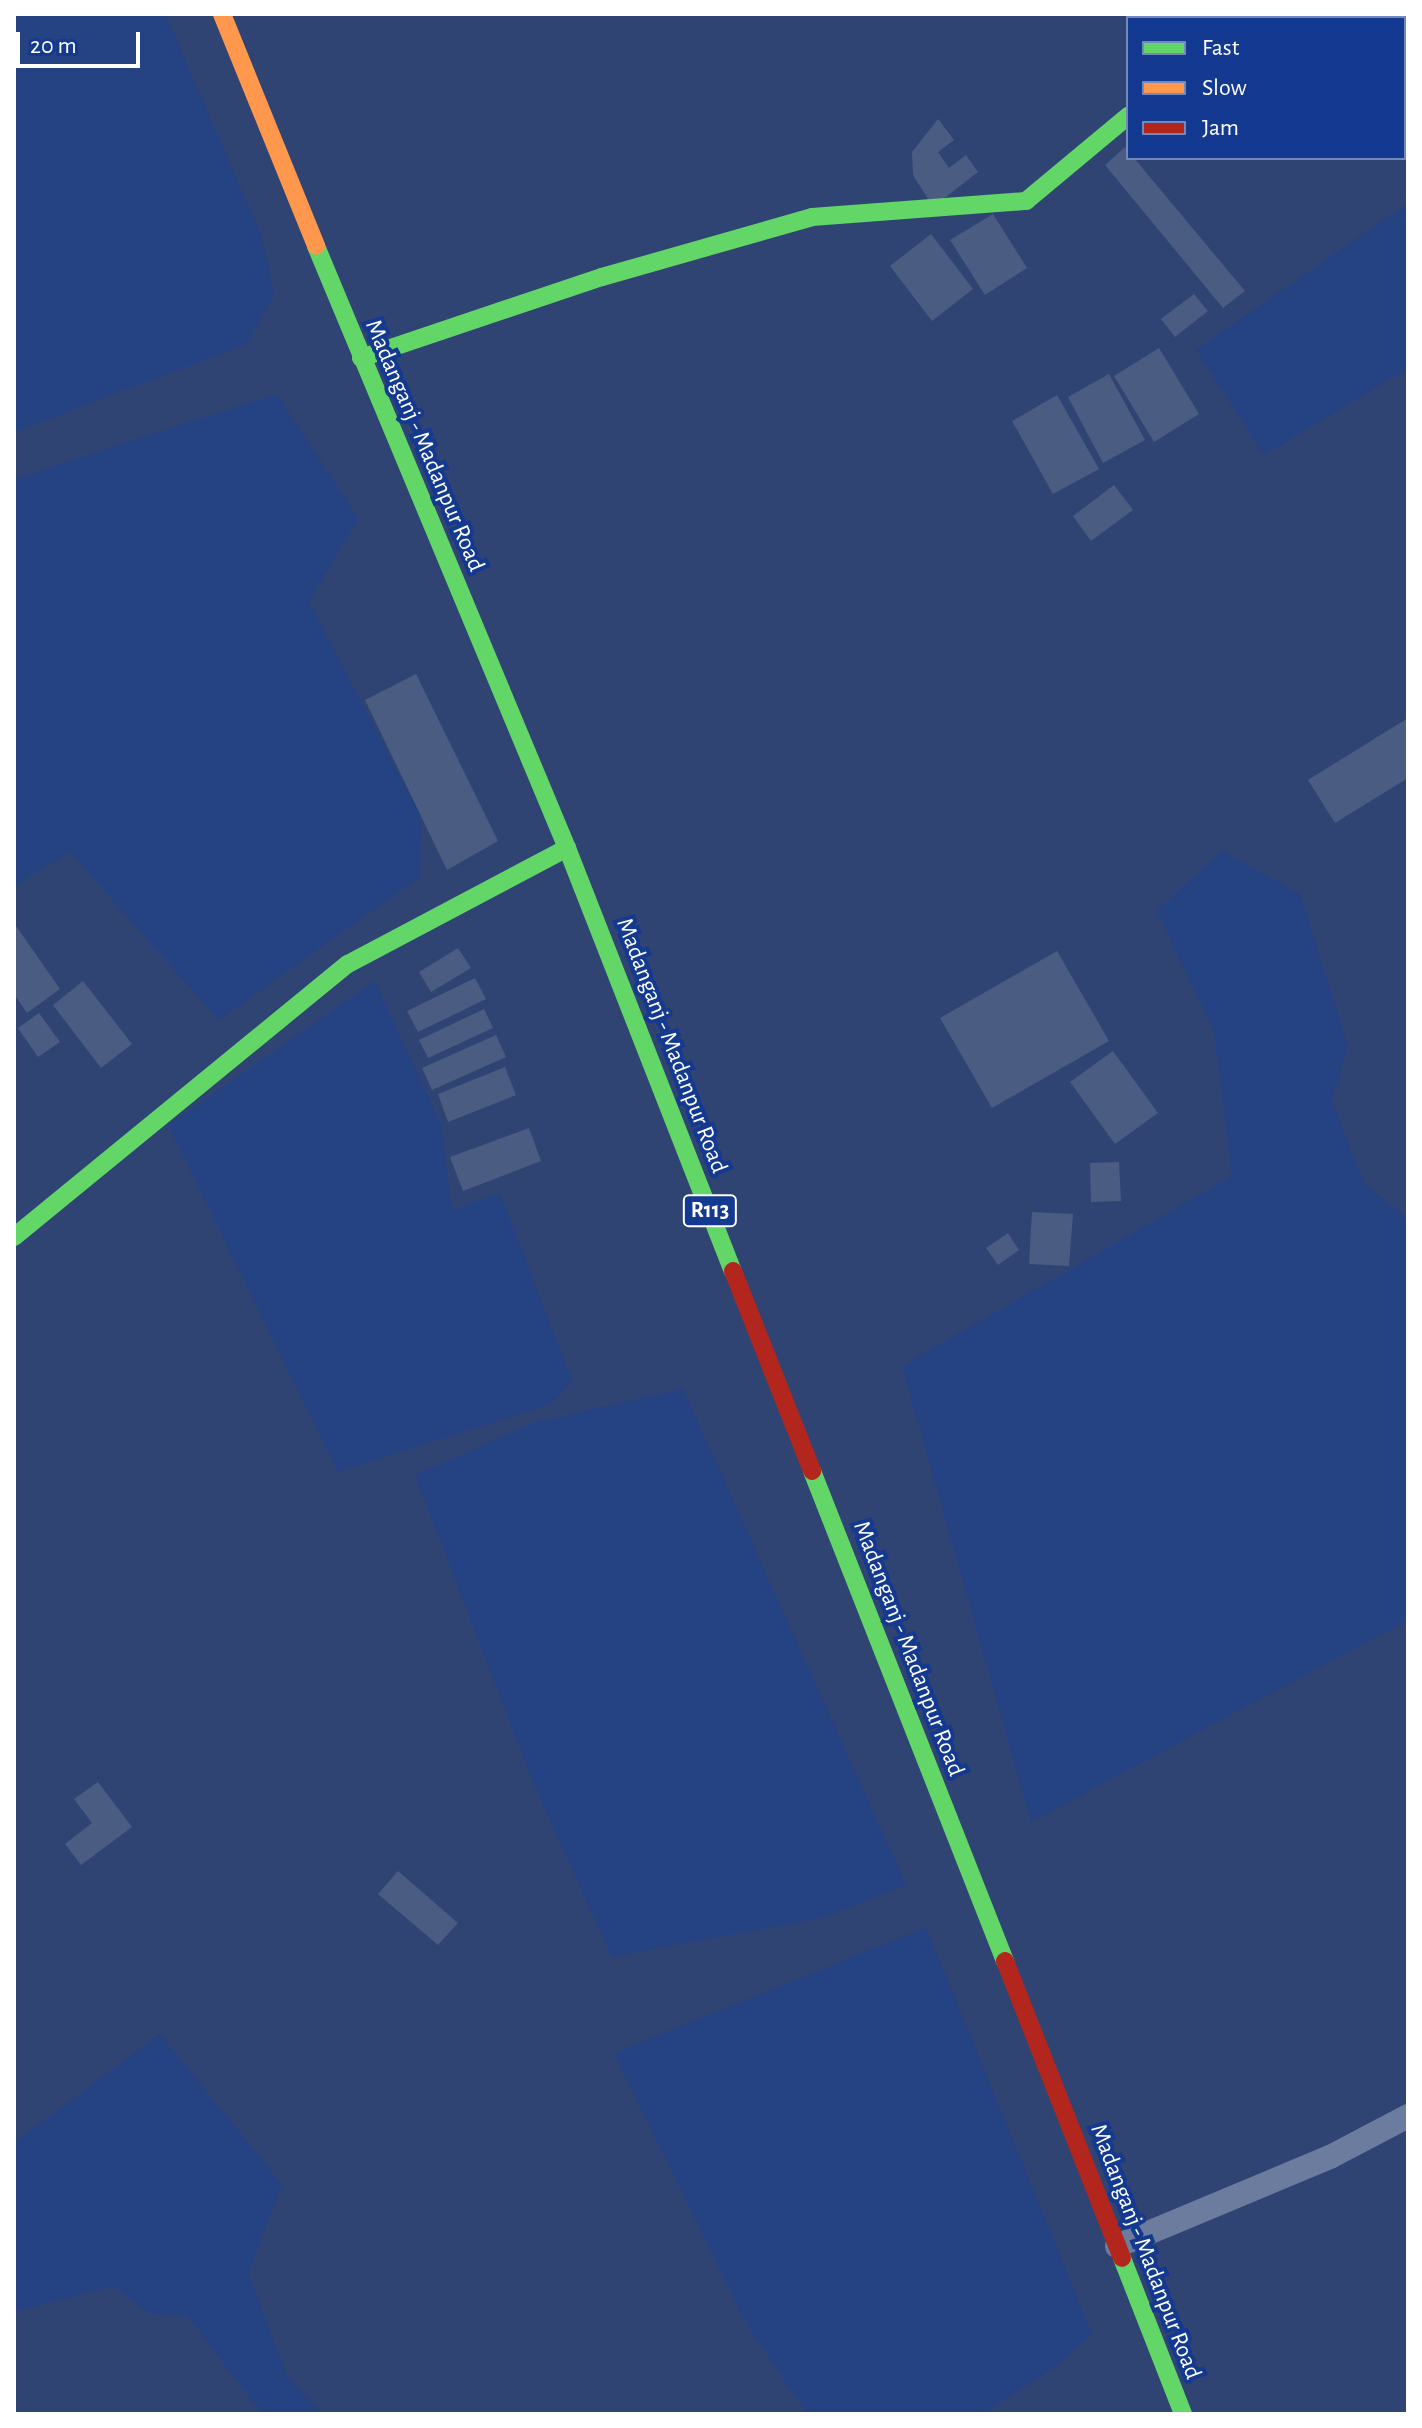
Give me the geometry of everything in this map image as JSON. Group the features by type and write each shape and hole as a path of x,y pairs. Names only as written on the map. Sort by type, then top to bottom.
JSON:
{"main road":[{"name":"Madanganj - Madanpur Road","path":"222,14 361,358 567,848 1183,2414"},
{"path":"361,358 602,277 812,217 1026,201 1126,118"},
{"path":"14,1237 348,964 567,848"}],"lane":[{"path":"1117,2246 1330,2157 1408,2116"}],"water":[{"path":"14,14 165,14 262,237 274,294 247,344 14,432"},
{"path":"1408,203 1408,368 1264,455 1196,350"},
{"path":"277,394 358,518 309,602 421,816 420,877 219,1020 70,852 14,886 14,479"},
{"path":"1222,851 1300,894 1348,1046 1332,1100 1364,1184 1408,1218 1408,1620 1031,1822 902,1366 1232,1176 1214,1031 1157,911"},
{"path":"375,981 441,1124 452,1210 500,1193 572,1381 551,1404 338,1472 168,1125"},
{"path":"683,1389 906,1885 826,1917 612,1957 533,1782 415,1475 536,1422"},
{"path":"926,1927 1092,2334 1053,2368 983,2414 807,2414 745,2321 614,2053"},
{"path":"160,2034 282,2185 248,2274 288,2378 323,2414 262,2414 189,2317 148,2313 114,2286 14,2312 14,2143"}],"building":[{"path":"1406,106 1408,109 1408,157 1406,154"},
{"path":"938,119 954,140 938,152 949,168 966,155 978,172 933,207 913,175 912,152"},
{"path":"1125,147 1126,160 1136,160 1245,291 1223,308 1105,165"},
{"path":"993,214 1027,268 985,295 950,240"},
{"path":"931,234 973,289 932,321 890,266"},
{"path":"1194,294 1208,311 1175,337 1161,319"},
{"path":"1159,348 1199,414 1154,442 1114,376"},
{"path":"1109,374 1145,440 1103,463 1068,397"},
{"path":"1057,395 1099,469 1053,494 1012,421"},
{"path":"1114,485 1133,510 1091,541 1073,516"},
{"path":"416,674 498,841 447,870 365,700"},
{"path":"1408,718 1408,778 1335,823 1308,780"},
{"path":"14,923 60,989 27,1013 14,994"},
{"path":"458,948 471,968 431,992 419,972"},
{"path":"1057,951 1109,1041 992,1108 940,1018"},
{"path":"475,978 486,999 418,1032 407,1011"},
{"path":"83,981 132,1044 101,1068 53,1005"},
{"path":"484,1009 493,1028 428,1058 419,1040"},
{"path":"39,1013 60,1042 38,1057 18,1028"},
{"path":"496,1035 506,1057 432,1090 422,1068"},
{"path":"1113,1051 1158,1113 1115,1144 1070,1082"},
{"path":"505,1067 516,1095 448,1122 438,1094"},
{"path":"529,1128 541,1161 463,1191 450,1157"},
{"path":"1119,1162 1121,1201 1091,1202 1090,1163"},
{"path":"1032,1212 1073,1214 1069,1266 1029,1264"},
{"path":"1008,1233 1019,1250 998,1265 986,1248"},
{"path":"98,1782 132,1827 81,1865 65,1844 92,1823 74,1799"},
{"path":"398,1871 458,1923 438,1945 378,1894"}],"traffic: fast":[{"path":"361,358 602,277 812,217 1026,201 1126,118"},
{"path":"316,246 567,848 733,1271"},
{"path":"14,1237 348,964 567,848"},
{"path":"812,1471 1005,1961"},
{"path":"1122,2258 1183,2414"}],"traffic: slow":[{"path":"222,14 316,246"}],"traffic: jam":[{"path":"733,1271 812,1471"},
{"path":"1005,1961 1122,2258"}]}
